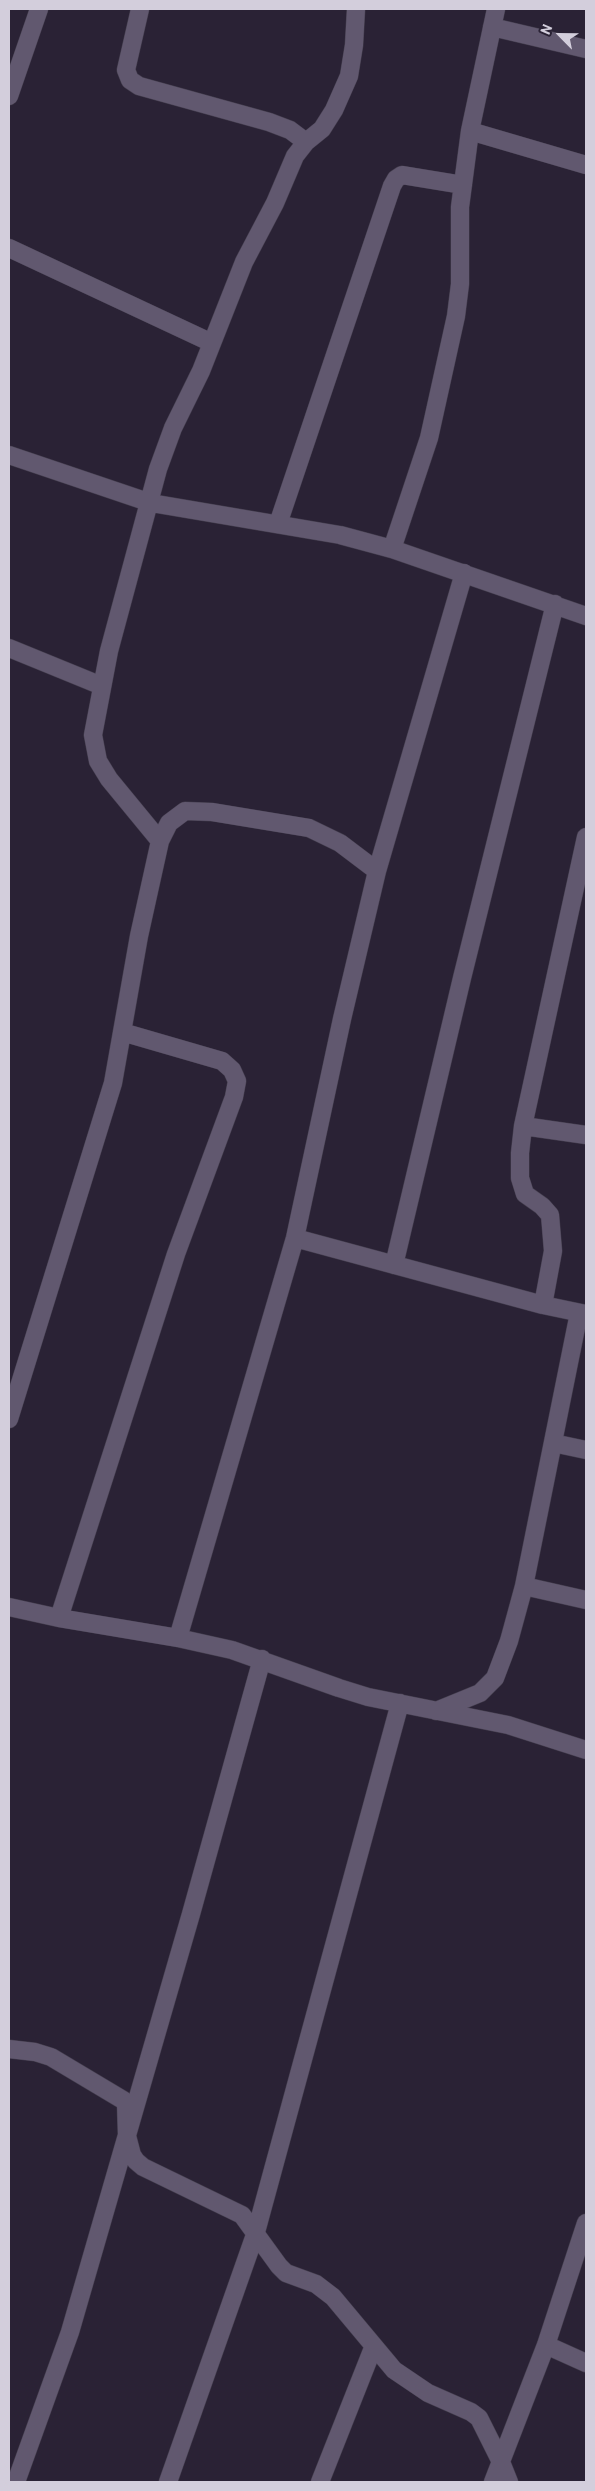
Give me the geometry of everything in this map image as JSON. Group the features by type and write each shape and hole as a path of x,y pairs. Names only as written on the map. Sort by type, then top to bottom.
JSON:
{"street":[{"path":"9,96 39,9"},
{"path":"140,9 126,70 130,80 139,86 270,122 290,130 306,142"},
{"path":"160,841 108,779 98,761 93,735 109,651 151,503 158,469 244,262 275,203 295,156 306,142 322,130 334,110 349,76 354,45 356,9"},
{"path":"392,549 429,438 454,325 460,284 459,240 463,185 470,131 496,9"},
{"path":"492,27 586,49"},
{"path":"470,131 586,165"},
{"path":"278,524 396,179 402,175 463,185"},
{"path":"9,248 212,342"},
{"path":"9,455 151,503 278,524 340,536 392,549 556,604 586,616"},
{"path":"178,1638 295,1238 342,1019 377,871 464,573"},
{"path":"394,1265 462,978 556,604"},
{"path":"9,648 102,686"},
{"path":"9,1419 113,1083 137,945 160,841 169,823 185,811 212,812 309,828 340,843 377,871"},
{"path":"543,1305 552,1251 551,1223 550,1215 542,1206 525,1194 520,1178 523,1126 586,837"},
{"path":"58,1618 176,1254 234,1097 237,1081 232,1070 222,1061 122,1032"},
{"path":"523,1126 586,1135"},
{"path":"295,1238 543,1305 582,1313 524,1586 495,1678 480,1693 436,1711"},
{"path":"553,1443 586,1450"},
{"path":"524,1586 586,1600"},
{"path":"9,1607 58,1618 178,1638 232,1650 262,1659 322,1683 400,1703 508,1726 586,1750"},
{"path":"16,2482 70,2332 262,1659"},
{"path":"168,2482 256,2232 400,1703"},
{"path":"9,2049 34,2052 51,2057 118,2095 126,2104 127,2136 132,2155 143,2167 236,2211 256,2232 279,2266 286,2273 316,2284 333,2297 394,2370 413,2385 471,2412 479,2418 501,2462 508,2482"},
{"path":"493,2482 546,2345 586,2223"},
{"path":"546,2345 586,2363"},
{"path":"320,2482 374,2348"}]}
